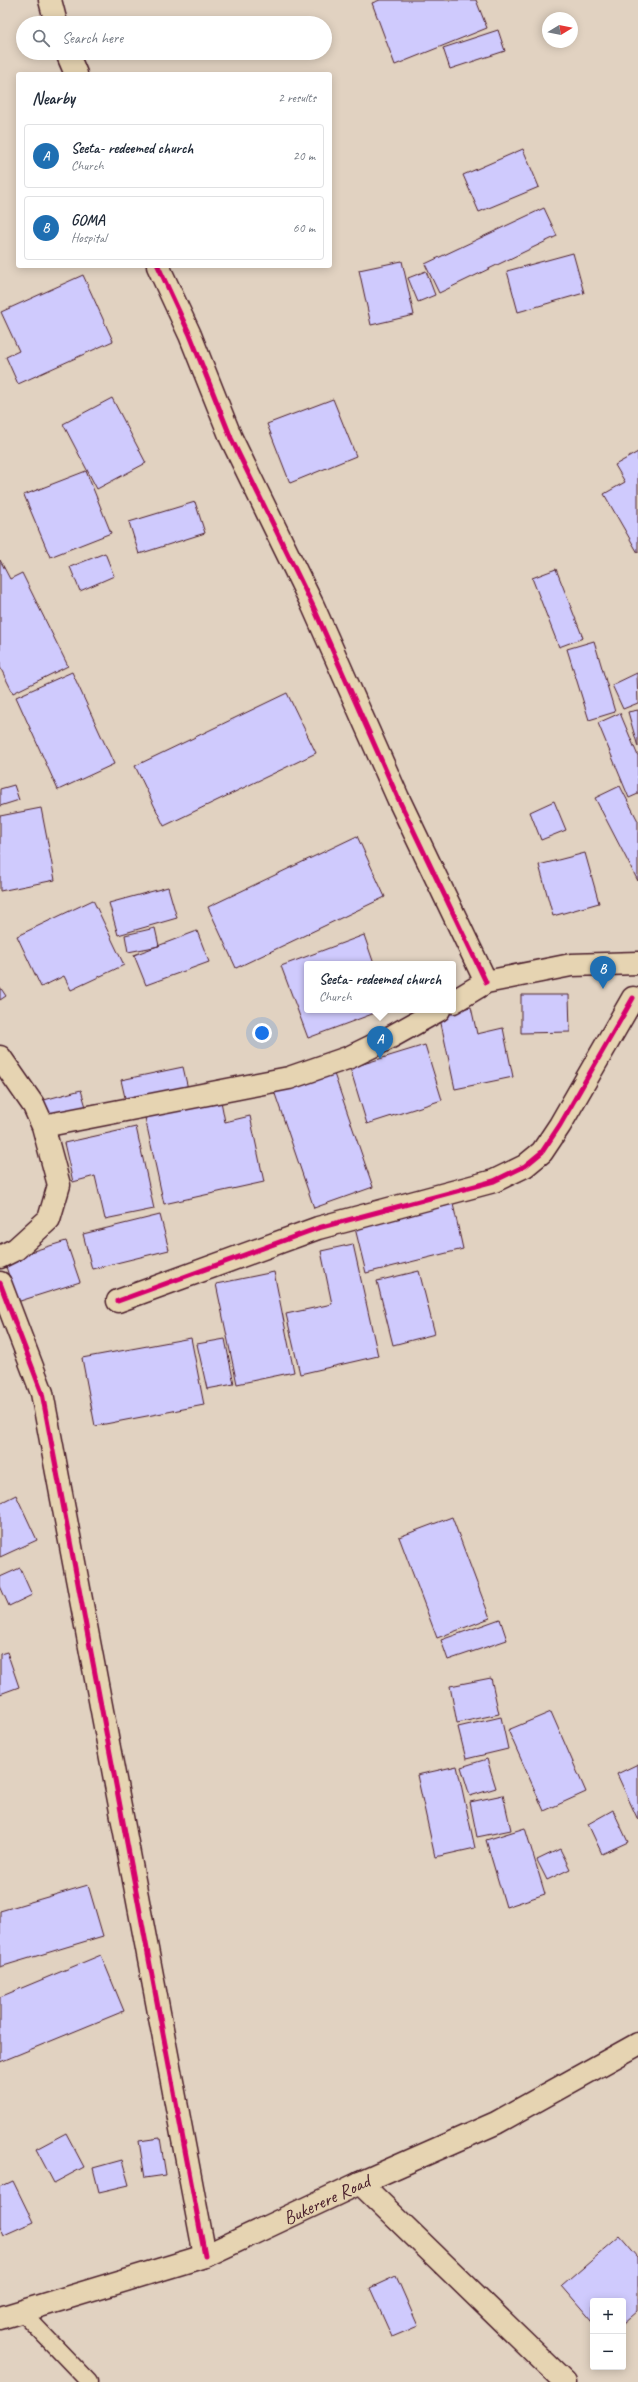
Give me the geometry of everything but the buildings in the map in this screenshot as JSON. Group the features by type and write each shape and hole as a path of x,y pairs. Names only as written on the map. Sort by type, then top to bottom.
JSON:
{"street":[{"path":"50,0 54,16"},
{"path":"70,60 75,72"},
{"path":"159,268 190,335 231,438 313,606 398,798 486,982"},
{"path":"456,1000 486,982 571,965 638,963"},
{"path":"118,1300 318,1228 494,1181 525,1166 542,1152 560,1125 636,999"},
{"path":"43,1126 289,1078 350,1057 390,1038 433,1013"},
{"path":"0,1057 34,1106 43,1126 59,1185 49,1218 16,1249 0,1258"},
{"path":"0,1283 42,1392 205,2256"},
{"name":"Bukerere Road","path":"0,2318 205,2256 360,2183 496,2123 638,2044"},
{"path":"360,2183 565,2382"}],"lane":[{"path":"22,2312 89,2382"}],"cycle path":[{"path":"159,268 190,335 231,438 313,606 398,798 486,982"},
{"path":"118,1301 318,1228 494,1181 525,1166 542,1152 560,1125 633,998"},
{"path":"0,1283 42,1393 205,2256"}],"place":[{"name":"GOMA","path":"603,989"},
{"name":"Seeta- redeemed church","path":"380,1059"}]}
